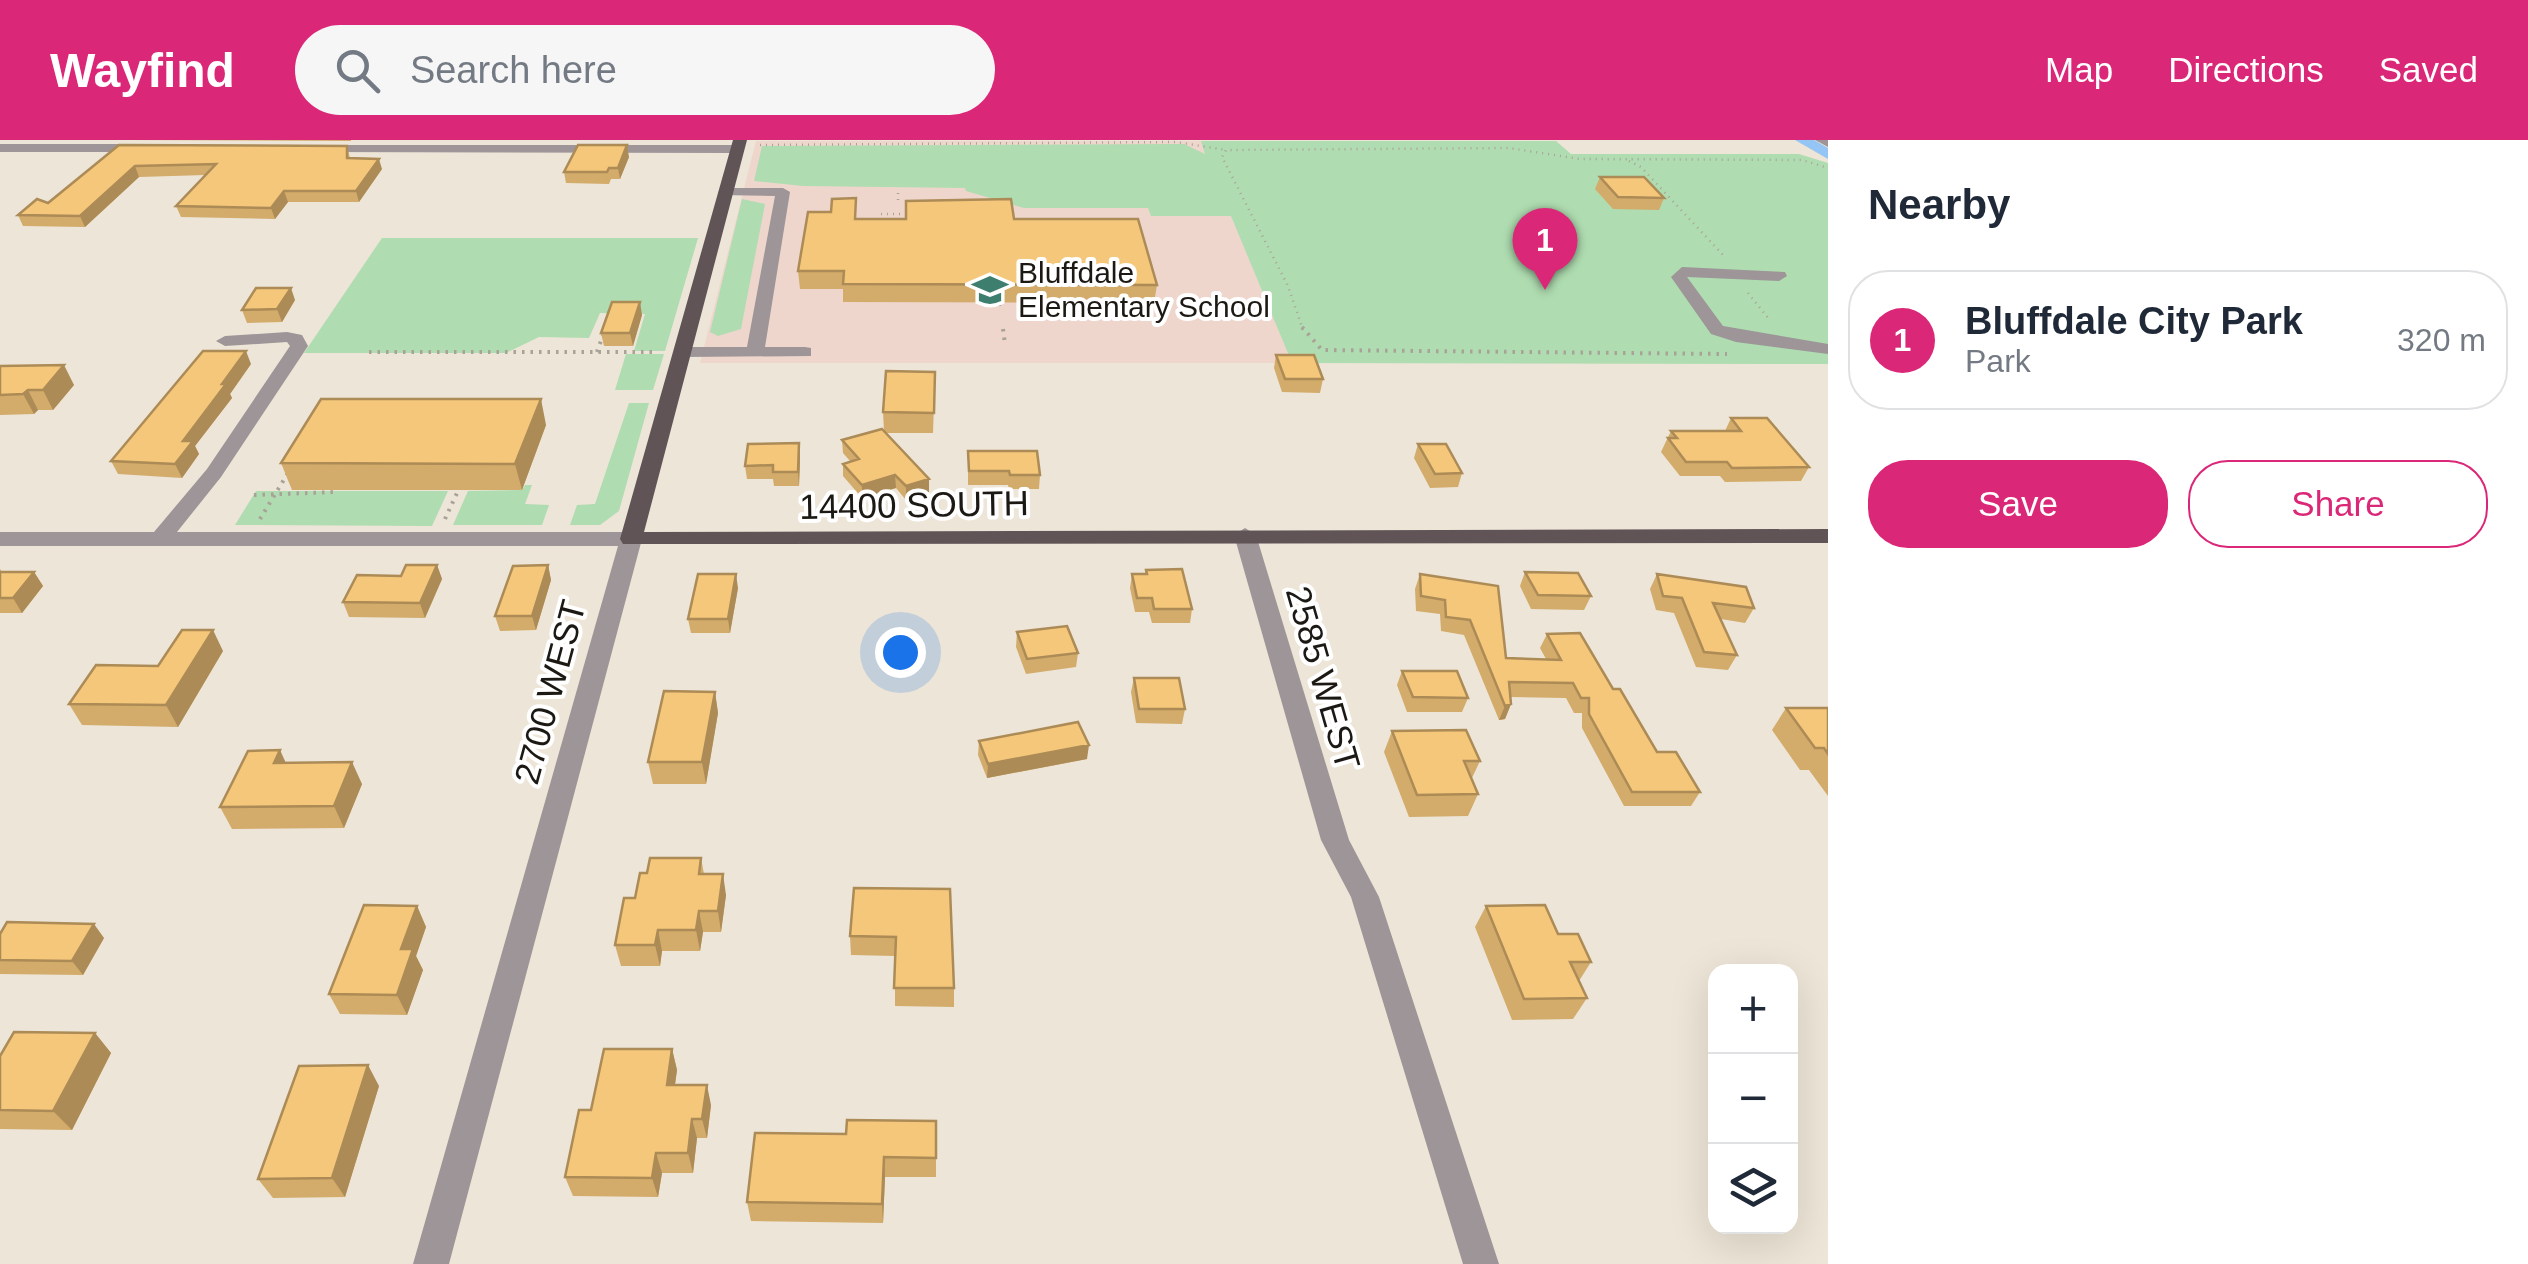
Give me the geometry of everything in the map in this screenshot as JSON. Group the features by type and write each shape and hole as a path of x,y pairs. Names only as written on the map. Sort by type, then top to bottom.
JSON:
{"main road":[{"name":"2700 WEST","path":"631,540 685,352 738,144"},
{"name":"14400 SOUTH","path":"631,540 1828,536"}],"street":[{"path":"299,148 738,144"},
{"path":"0,148 160,148"},
{"path":"96,168 120,148"},
{"path":"725,192 783,192 754,352"},
{"path":"1780,276 1682,272 1679,277 1716,329 1828,349"},
{"path":"160,539 214,473 299,346 296,339 287,337 225,340"},
{"path":"685,352 806,352"},
{"name":"2585 WEST","path":"1245,536 1334,840 1364,897 1480,1264"},
{"name":"14400 SOUTH","path":"0,539 631,540"},
{"name":"2700 WEST","path":"431,1264 631,540"}],"path":[{"path":"760,145 1176,142 1208,144 1226,150 1522,148 1580,159 1802,160 1828,168"},
{"path":"1226,150 1222,157 1288,286 1306,334 1322,350 1728,354"},
{"path":"1629,160 1641,168 1735,272 1762,313 1792,341"},
{"path":"898,193 898,204"},
{"path":"881,214 908,216 908,204"},
{"path":"597,352 610,315"},
{"path":"1003,329 1005,344"},
{"path":"369,352 658,352"},
{"path":"259,522 294,462"},
{"path":"254,495 336,492"},
{"path":"444,522 457,493"}],"shaded area":[{"name":"Bluffdale Elementary School","path":"756,141 1201,141 1292,363 700,363"}],"green space":[{"path":"1201,141 1556,141 1571,154 1799,154 1828,163 1828,364 1292,363 1231,216 1151,216 1148,208 1024,208 965,188 803,186 754,181 762,146 1184,144 1205,154"},
{"path":"742,199 765,204 741,329 718,336 710,332"},
{"path":"382,238 698,238 665,351 634,351 645,314 600,313 589,338 539,337 506,353 304,353"},
{"path":"626,354 664,354 653,390 615,390"},
{"path":"629,403 649,403 619,511 600,525 570,525 577,505 595,504"},
{"path":"525,485 532,485 525,504 549,505 542,525 453,525 468,491 522,490"},
{"path":"256,491 448,491 432,526 235,525"}],"building":[{"path":"119,145 347,146 347,158 379,159 356,191 284,191 271,208 176,206 216,164 135,166 80,216 18,215 37,199 48,203"},
{"path":"578,145 627,145 618,168 609,168 607,172 564,172"},
{"path":"1600,177 1644,177 1664,198 1618,197"},
{"path":"856,198 855,219 906,219 906,201 1011,199 1014,219 1138,219 1157,285 843,284 844,271 798,271 808,212 831,212 832,199"},
{"path":"256,288 291,288 277,309 242,310"},
{"path":"612,302 640,302 630,333 601,333"},
{"path":"203,351 246,351 183,441 193,441 175,464 111,461"},
{"path":"1276,355 1314,355 1323,379 1285,379"},
{"path":"64,365 43,390 0,395 0,366"},
{"path":"886,371 935,372 934,413 883,412"},
{"path":"321,399 541,399 515,464 281,463"},
{"path":"1731,418 1767,418 1809,467 1732,468 1727,462 1686,462 1668,438 1677,438 1671,431 1741,431"},
{"path":"882,429 929,479 906,486 895,475 862,485 843,464 859,459 842,440"},
{"path":"799,443 798,472 773,472 773,465 745,466 748,444"},
{"path":"1418,444 1446,444 1462,473 1435,474"},
{"path":"968,451 1037,451 1040,475 969,471"},
{"path":"406,565 437,565 420,603 343,602 357,575 401,576"},
{"path":"548,565 532,616 495,616 513,566"},
{"path":"1182,569 1192,609 1154,609 1152,598 1137,598 1132,574"},
{"path":"0,572 34,572 13,598 0,598"},
{"path":"1525,572 1578,573 1591,596 1538,595"},
{"path":"698,574 736,574 728,619 688,619"},
{"path":"1420,574 1498,586 1506,658 1561,660 1547,634 1580,633 1613,689 1620,689 1657,752 1676,752 1700,792 1632,792 1589,714 1589,698 1581,698 1573,683 1509,682 1511,704 1505,706 1470,620 1446,617 1445,600 1421,596"},
{"path":"1657,574 1746,587 1754,608 1713,603 1737,655 1704,652 1682,598 1663,596"},
{"path":"1067,626 1078,653 1027,659 1017,632"},
{"path":"182,630 213,630 166,705 69,704 96,665 158,666"},
{"path":"1402,671 1457,671 1468,698 1413,697"},
{"path":"1134,678 1179,678 1185,709 1139,709"},
{"path":"664,691 715,692 702,762 648,762"},
{"path":"1786,708 1828,708 1828,754 1824,748 1815,748"},
{"path":"1078,722 1089,745 988,764 979,741"},
{"path":"1466,730 1480,761 1464,761 1478,794 1417,795 1392,731"},
{"path":"280,750 274,763 352,762 334,806 220,807 248,751"},
{"path":"650,858 701,858 699,874 723,874 718,911 699,911 696,930 658,930 655,945 615,945 624,898 635,898 640,873 647,873"},
{"path":"854,888 950,889 954,988 894,988 896,937 850,936"},
{"path":"364,905 417,906 401,949 413,949 397,995 329,994"},
{"path":"1545,905 1558,934 1578,934 1591,962 1570,962 1587,998 1524,999 1486,906"},
{"path":"7,922 94,924 72,961 0,960 0,934"},
{"path":"14,1032 95,1033 53,1111 0,1110 0,1056"},
{"path":"604,1049 672,1049 667,1085 707,1085 702,1119 692,1119 688,1153 656,1153 652,1178 565,1177 579,1110 591,1110"},
{"path":"368,1065 332,1178 258,1179 299,1066"},
{"path":"847,1120 936,1121 936,1158 884,1157 882,1204 747,1202 755,1133 846,1134"}],"waterway":[{"path":"1803,140 1828,154"}],"place":[{"name":"Bluffdale Elementary School","path":"990,290"},
{"name":"Bluffdale City Park","path":"1545,290"}]}
